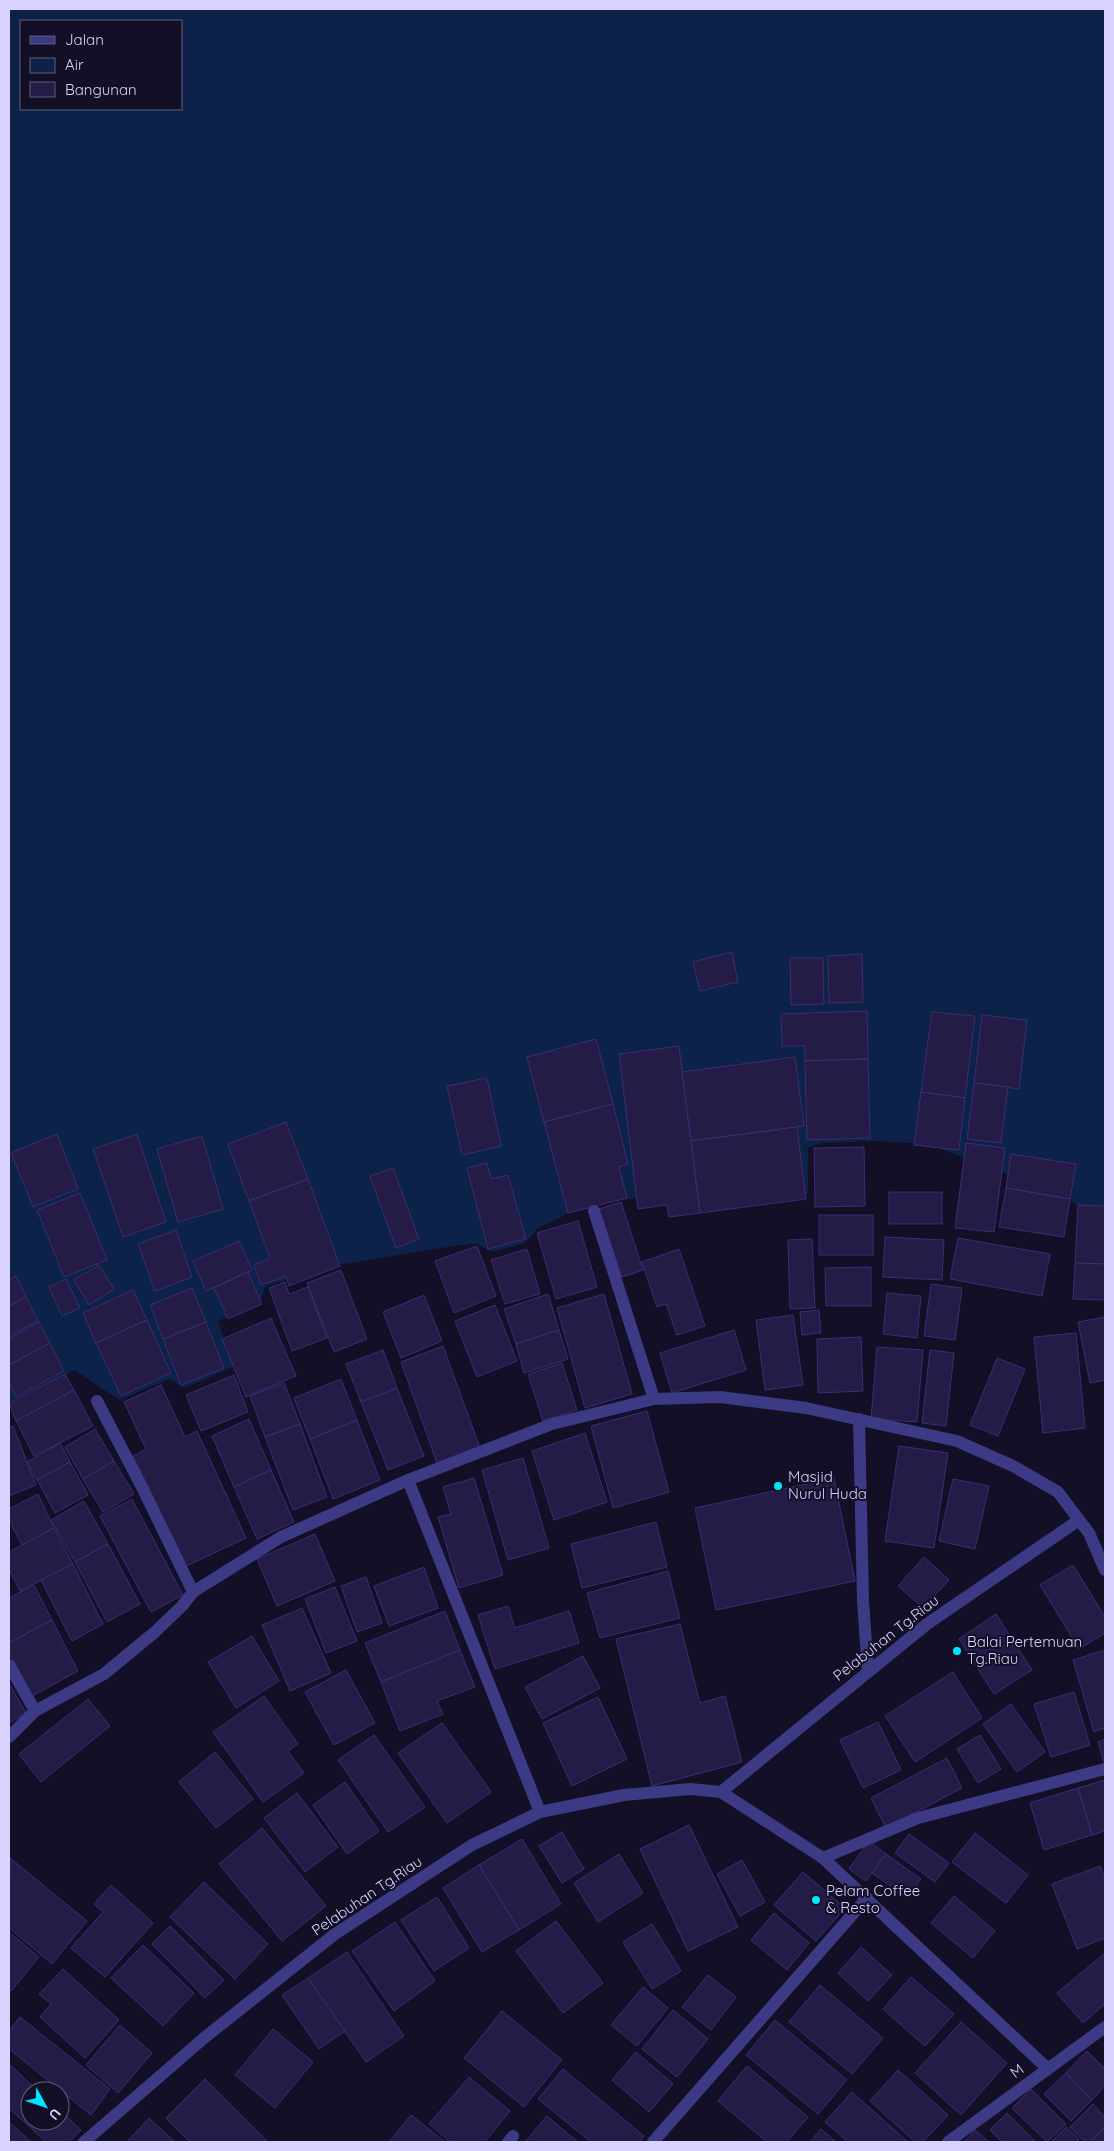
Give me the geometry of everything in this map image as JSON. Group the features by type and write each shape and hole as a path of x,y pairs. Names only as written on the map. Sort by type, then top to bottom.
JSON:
{"street":[{"path":"594,1211 654,1399"},
{"path":"9,1737 35,1711 104,1674 154,1632 182,1606 193,1592 281,1537 408,1480 552,1424 654,1399 720,1397 806,1408 957,1440 1013,1466 1058,1492 1088,1533 1105,1570"},
{"path":"97,1401 142,1487 193,1592"},
{"path":"859,1419 863,1600 868,1671"},
{"path":"408,1480 540,1812"},
{"name":"Pelabuhan Tg.Riau","path":"721,1792 927,1624 1079,1520"},
{"path":"9,1665 35,1711"},
{"path":"823,1858 918,1818 1105,1770"},
{"name":"Pelabuhan Tg.Riau","path":"84,2142 204,2038 335,1934 472,1845 540,1812 624,1795 690,1789 721,1792 823,1858 1048,2069"},
{"path":"653,2142 867,1898"},
{"name":"M","path":"948,2142 1105,2027"}],"water":[{"path":"9,9 1105,9 1105,1217 1029,1183 929,1144 874,1141 821,1143 808,1148 808,1194 763,1205 700,1213 685,1190 582,1206 537,1229 525,1243 492,1252 477,1244 460,1245 319,1268 265,1287 260,1303 218,1321 233,1367 184,1388 170,1379 119,1400 75,1370 9,1402"}],"building":[{"path":"732,952 738,982 700,991 693,962"},
{"path":"862,954 863,1002 829,1003 828,956"},
{"path":"790,958 823,958 824,1004 791,1005"},
{"path":"867,1011 868,1059 805,1061 805,1046 782,1046 781,1014"},
{"path":"932,1012 975,1016 965,1098 921,1092"},
{"path":"982,1015 1027,1020 1019,1089 974,1083"},
{"path":"596,1039 613,1104 544,1122 527,1057"},
{"path":"679,1046 700,1213 669,1217 667,1205 638,1209 619,1054"},
{"path":"795,1057 804,1126 691,1141 682,1072"},
{"path":"868,1059 870,1138 807,1140 805,1061"},
{"path":"487,1078 501,1146 462,1155 447,1086"},
{"path":"974,1083 1008,1087 1001,1143 967,1139"},
{"path":"921,1092 965,1098 959,1150 914,1145"},
{"path":"613,1104 628,1164 619,1167 627,1198 568,1213 544,1122"},
{"path":"286,1122 308,1179 249,1201 228,1144"},
{"path":"797,1127 806,1199 700,1213 691,1141"},
{"path":"57,1134 78,1189 33,1207 11,1153"},
{"path":"137,1134 166,1222 123,1237 93,1149"},
{"path":"202,1136 223,1209 178,1222 157,1149"},
{"path":"966,1143 1005,1148 994,1232 955,1228"},
{"path":"864,1147 865,1206 815,1207 814,1148"},
{"path":"1011,1154 1076,1164 1070,1199 1006,1188"},
{"path":"487,1163 491,1179 508,1175 526,1239 488,1249 467,1168"},
{"path":"393,1168 419,1239 396,1248 370,1176"},
{"path":"308,1179 340,1266 289,1286 286,1276 261,1285 254,1265 270,1258 249,1201"},
{"path":"1006,1188 1070,1199 1064,1237 999,1227"},
{"path":"889,1192 942,1192 942,1224 889,1224"},
{"path":"80,1193 107,1260 64,1277 37,1210"},
{"path":"621,1202 643,1270 622,1277 599,1209"},
{"path":"1078,1205 1105,1206 1105,1264 1075,1263"},
{"path":"819,1215 873,1215 873,1255 819,1255"},
{"path":"578,1221 597,1287 556,1299 537,1233"},
{"path":"176,1230 192,1277 155,1291 138,1244"},
{"path":"885,1237 944,1240 942,1280 883,1277"},
{"path":"958,1238 1050,1254 1042,1296 950,1279"},
{"path":"812,1239 815,1308 790,1309 788,1240"},
{"path":"239,1241 252,1270 206,1291 193,1261"},
{"path":"477,1246 496,1296 454,1313 435,1261"},
{"path":"527,1249 540,1294 505,1304 491,1260"},
{"path":"679,1249 705,1326 677,1335 666,1304 657,1307 642,1262"},
{"path":"1075,1263 1105,1264 1105,1300 1073,1299"},
{"path":"99,1265 114,1289 89,1305 74,1280"},
{"path":"871,1267 871,1306 826,1306 825,1268"},
{"path":"341,1270 367,1339 334,1352 307,1283"},
{"path":"248,1272 262,1304 228,1319 214,1288"},
{"path":"16,1276 26,1297 9,1306 9,1280"},
{"path":"66,1279 80,1308 62,1316 49,1287"},
{"path":"285,1282 289,1294 308,1287 327,1338 292,1351 269,1288"},
{"path":"931,1284 962,1288 955,1340 924,1336"},
{"path":"192,1288 206,1322 163,1339 150,1305"},
{"path":"133,1290 147,1320 96,1343 83,1313"},
{"path":"887,1293 921,1296 917,1338 883,1334"},
{"path":"548,1294 559,1330 516,1344 504,1309"},
{"path":"604,1294 632,1394 585,1408 557,1308"},
{"path":"424,1295 442,1341 401,1358 383,1312"},
{"path":"26,1297 38,1321 9,1336 9,1306"},
{"path":"495,1305 517,1361 477,1377 455,1321"},
{"path":"819,1310 821,1333 802,1335 800,1312"},
{"path":"793,1315 803,1385 765,1390 756,1320"},
{"path":"1105,1317 1105,1380 1090,1383 1078,1322"},
{"path":"271,1318 296,1376 246,1397 222,1339"},
{"path":"147,1320 171,1373 121,1396 96,1343"},
{"path":"39,1322 50,1343 9,1365 9,1339"},
{"path":"206,1322 224,1368 181,1385 163,1339"},
{"path":"559,1330 568,1359 524,1373 516,1344"},
{"path":"734,1330 746,1370 672,1393 660,1353"},
{"path":"1076,1333 1085,1428 1043,1433 1034,1337"},
{"path":"861,1337 863,1391 818,1393 817,1339"},
{"path":"50,1343 64,1371 16,1397 9,1383 9,1365"},
{"path":"443,1346 480,1448 437,1463 401,1362"},
{"path":"877,1347 923,1350 917,1422 871,1419"},
{"path":"383,1350 397,1388 361,1402 346,1364"},
{"path":"930,1350 954,1353 946,1426 922,1423"},
{"path":"997,1358 1025,1369 998,1436 970,1425"},
{"path":"562,1363 577,1410 543,1421 528,1374"},
{"path":"65,1374 74,1390 16,1421 9,1403"},
{"path":"234,1375 248,1412 201,1431 186,1395"},
{"path":"341,1379 357,1420 310,1439 294,1398"},
{"path":"284,1383 300,1424 265,1437 250,1396"},
{"path":"161,1385 185,1437 197,1431 246,1538 184,1567 133,1456 146,1449 124,1402"},
{"path":"397,1388 424,1456 388,1470 361,1402"},
{"path":"74,1390 93,1426 34,1456 16,1421"},
{"path":"647,1411 669,1492 613,1508 591,1426"},
{"path":"249,1419 271,1470 234,1487 212,1436"},
{"path":"357,1420 380,1480 333,1499 310,1439"},
{"path":"300,1424 327,1497 293,1510 265,1437"},
{"path":"13,1426 36,1485 9,1496 9,1428"},
{"path":"95,1429 114,1461 83,1479 65,1447"},
{"path":"585,1433 607,1502 554,1520 532,1451"},
{"path":"60,1443 70,1462 37,1480 27,1462"},
{"path":"899,1446 948,1453 934,1548 885,1541"},
{"path":"523,1458 549,1548 508,1560 482,1470"},
{"path":"114,1461 134,1494 103,1512 83,1479"},
{"path":"70,1462 88,1495 55,1513 37,1480"},
{"path":"271,1470 294,1522 257,1539 234,1487"},
{"path":"474,1478 503,1575 459,1588 438,1517 451,1514 443,1487"},
{"path":"834,1478 855,1581 716,1610 695,1508"},
{"path":"953,1479 989,1486 975,1549 939,1541"},
{"path":"38,1494 54,1528 22,1545 9,1520 9,1509"},
{"path":"132,1499 183,1595 151,1612 100,1516"},
{"path":"84,1501 108,1544 75,1562 51,1520"},
{"path":"656,1522 667,1567 582,1588 571,1544"},
{"path":"54,1528 73,1564 20,1591 9,1569 9,1552"},
{"path":"315,1534 335,1581 277,1606 257,1559"},
{"path":"108,1544 140,1604 107,1622 75,1562"},
{"path":"924,1557 949,1580 923,1608 898,1586"},
{"path":"73,1564 103,1624 72,1641 41,1580"},
{"path":"1073,1565 1105,1617 1105,1633 1079,1649 1040,1585"},
{"path":"424,1567 438,1608 389,1626 374,1586"},
{"path":"668,1571 680,1618 600,1638 587,1593"},
{"path":"366,1577 382,1623 357,1632 341,1586"},
{"path":"34,1585 52,1620 9,1643 9,1598"},
{"path":"335,1587 357,1641 326,1653 305,1599"},
{"path":"508,1606 515,1628 569,1611 579,1643 495,1669 478,1615"},
{"path":"302,1608 331,1673 290,1691 262,1625"},
{"path":"445,1611 460,1650 381,1682 365,1643"},
{"path":"996,1614 1032,1670 994,1694 959,1639"},
{"path":"52,1620 78,1671 32,1696 9,1652 9,1643"},
{"path":"680,1624 700,1703 725,1696 742,1762 652,1786 616,1639"},
{"path":"252,1636 279,1681 236,1708 208,1662"},
{"path":"460,1650 475,1687 437,1701 443,1714 400,1731 381,1682"},
{"path":"1105,1650 1105,1728 1094,1732 1073,1660"},
{"path":"583,1656 600,1688 542,1719 525,1687"},
{"path":"346,1670 375,1723 334,1745 305,1692"},
{"path":"953,1672 982,1718 915,1762 885,1716"},
{"path":"9,1683 26,1713 9,1723"},
{"path":"1074,1692 1090,1745 1051,1757 1034,1704"},
{"path":"264,1696 298,1744 288,1751 304,1773 263,1802 213,1732"},
{"path":"598,1697 627,1759 572,1786 543,1723"},
{"path":"88,1699 110,1726 41,1782 19,1754"},
{"path":"1011,1704 1045,1752 1017,1772 983,1724"},
{"path":"878,1722 901,1770 863,1788 840,1740"},
{"path":"442,1723 491,1792 447,1823 398,1753"},
{"path":"374,1735 425,1807 388,1832 338,1760"},
{"path":"980,1735 1001,1769 978,1783 957,1749"},
{"path":"1105,1739 1105,1766 1098,1742"},
{"path":"215,1752 253,1799 216,1828 179,1782"},
{"path":"947,1758 962,1788 886,1828 871,1798"},
{"path":"1105,1780 1105,1831 1092,1835 1078,1788"},
{"path":"345,1782 379,1831 347,1854 313,1805"},
{"path":"1078,1788 1092,1835 1044,1850 1030,1803"},
{"path":"297,1793 338,1847 305,1872 264,1818"},
{"path":"689,1825 738,1927 688,1951 640,1849"},
{"path":"262,1828 326,1906 282,1941 219,1864"},
{"path":"562,1832 584,1869 562,1883 539,1846"},
{"path":"975,1833 1028,1875 1006,1903 952,1862"},
{"path":"909,1834 949,1863 935,1882 895,1853"},
{"path":"522,1839 561,1904 519,1930 479,1865"},
{"path":"869,1841 886,1854 866,1881 849,1869"},
{"path":"619,1854 643,1893 598,1922 574,1883"},
{"path":"886,1854 921,1879 907,1898 872,1873"},
{"path":"10,1858 87,1921 52,1964 9,1928"},
{"path":"742,1860 765,1902 740,1916 717,1874"},
{"path":"479,1865 519,1930 482,1952 443,1888"},
{"path":"1100,1866 1105,1879 1105,1938 1077,1949 1052,1884"},
{"path":"803,1872 845,1908 816,1941 774,1905"},
{"path":"204,1882 268,1944 235,1979 170,1917"},
{"path":"111,1885 153,1923 105,1977 71,1948 103,1912 94,1904"},
{"path":"954,1896 995,1931 973,1958 931,1923"},
{"path":"437,1897 469,1948 434,1971 401,1920"},
{"path":"774,1913 809,1943 787,1970 751,1940"},
{"path":"556,1921 603,1983 563,2013 516,1951"},
{"path":"395,1922 435,1981 394,2011 352,1951"},
{"path":"652,1924 681,1971 652,1989 623,1942"},
{"path":"170,1926 224,1980 205,1998 152,1944"},
{"path":"9,1932 39,1957 11,1991 9,1989"},
{"path":"143,1945 194,1993 163,2026 111,1978"},
{"path":"861,1947 892,1975 868,2001 838,1973"},
{"path":"347,1952 404,2036 366,2062 308,1978"},
{"path":"1105,1953 1105,2004 1083,2023 1057,1993"},
{"path":"63,1969 119,2020 85,2058 40,2017 51,2004 39,1994"},
{"path":"708,1975 736,1997 711,2030 682,2007"},
{"path":"911,1977 954,2014 925,2046 883,2009"},
{"path":"308,1978 345,2031 319,2049 282,1995"},
{"path":"820,1985 883,2038 852,2074 789,2022"},
{"path":"643,1987 668,2008 637,2046 611,2025"},
{"path":"673,2010 708,2039 677,2077 642,2049"},
{"path":"502,2011 562,2060 524,2107 464,2058"},
{"path":"20,2017 110,2089 91,2115 70,2098 70,2081 49,2081 9,2049 9,2031"},
{"path":"775,2020 847,2080 818,2114 746,2055"},
{"path":"961,2022 1007,2063 961,2115 915,2073"},
{"path":"120,2025 152,2053 118,2093 86,2065"},
{"path":"273,2029 313,2062 275,2108 235,2075"},
{"path":"1087,2051 1105,2069 1105,2086 1092,2100 1066,2073"},
{"path":"636,2052 673,2084 649,2112 612,2080"},
{"path":"9,2064 27,2081 20,2081 20,2118 9,2108"},
{"path":"747,2066 808,2117 787,2142 767,2142 718,2101"},
{"path":"563,2069 644,2136 639,2142 591,2142 538,2099"},
{"path":"898,2070 948,2115 923,2142 915,2142 870,2101"},
{"path":"1066,2073 1092,2100 1071,2121 1044,2094"},
{"path":"469,2077 510,2111 485,2142 450,2142 429,2124"},
{"path":"205,2079 268,2142 190,2142 166,2118"},
{"path":"1031,2089 1066,2124 1047,2142 1012,2108"},
{"path":"852,2092 908,2142 848,2142 825,2122"},
{"path":"1093,2104 1105,2117 1105,2127 1091,2142 1085,2142 1070,2127"},
{"path":"1007,2113 1036,2142 1002,2142 990,2130"},
{"path":"411,2115 445,2142 389,2142"},
{"path":"547,2116 578,2142 525,2142"},
{"path":"149,2118 175,2142 127,2142"},
{"path":"70,2120 81,2130 69,2142 46,2142 34,2131 70,2131"},
{"path":"9,2122 31,2142 9,2142"},
{"path":"1066,2127 1079,2139 1076,2142 1051,2142"},
{"path":"1105,2127 1105,2142 1091,2142"},
{"path":"821,2129 836,2142 810,2142"},
{"path":"975,2130 989,2142 964,2142"}],"place":[{"name":"Masjid Nurul Huda","path":"778,1486"},
{"name":"Balai Pertemuan Tg.Riau","path":"957,1651"},
{"name":"Pelam Coffee & Resto","path":"816,1900"}]}
